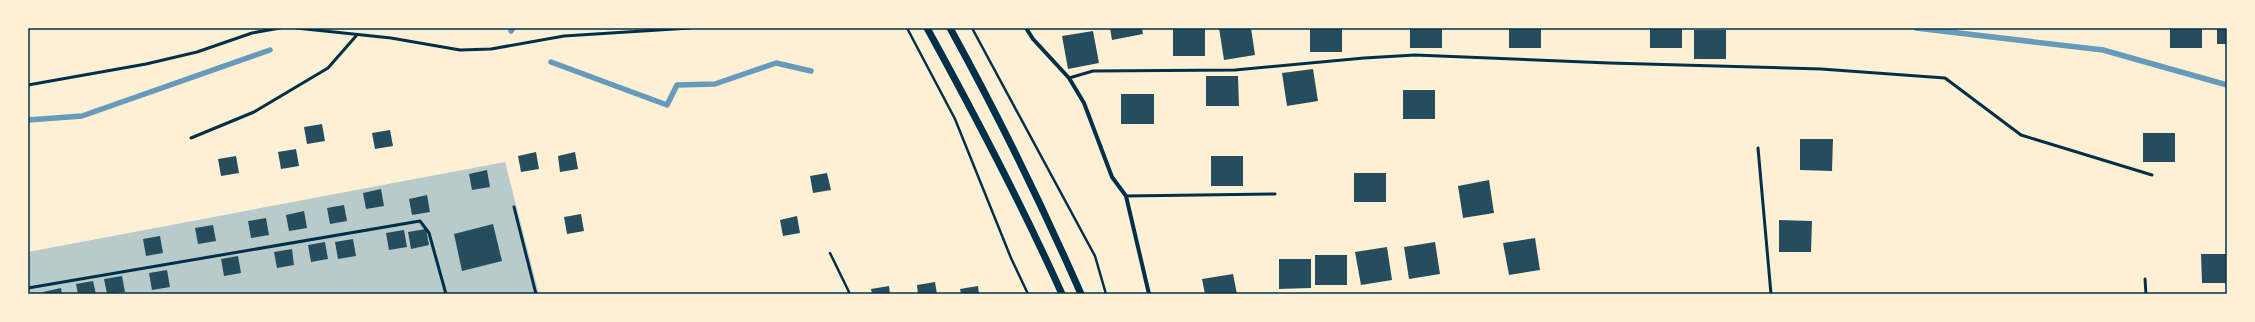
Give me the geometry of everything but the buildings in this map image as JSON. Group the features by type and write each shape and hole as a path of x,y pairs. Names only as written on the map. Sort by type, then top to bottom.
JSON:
{"street":[{"path":"927,28 1034,232 1062,294"},
{"path":"950,28 988,97 1049,221 1081,294"},
{"path":"1026,28 1033,39 1069,78 1084,103 1112,177 1126,196 1149,294"}],"lane":[{"path":"28,85 146,64 197,52 252,33 280,28"},
{"path":"296,28 356,36 391,38 460,50 491,49 564,36 690,28"},
{"path":"191,138 254,112 328,68 356,36"},
{"path":"1069,78 1093,71 1235,70 1364,58 1415,55 1609,63 1821,69 1945,78 2021,135 2152,175"},
{"path":"1758,148 1770,294"},
{"path":"1126,196 1275,194"},
{"path":"514,207 536,294"},
{"path":"28,288 420,221 430,233 446,294"},
{"path":"2145,279 2146,294"}],"path":[{"path":"907,28 955,119 1011,258 1028,294"},
{"path":"972,28 1095,256 1106,294"},
{"path":"830,253 850,294"}],"shaded area":[{"path":"505,162 539,294 28,294 28,252"}],"waterway":[{"path":"1916,28 2103,50 2227,85"},
{"path":"28,120 82,116 270,50"},
{"path":"551,62 667,105 677,85 715,84 776,63 811,71"}]}
